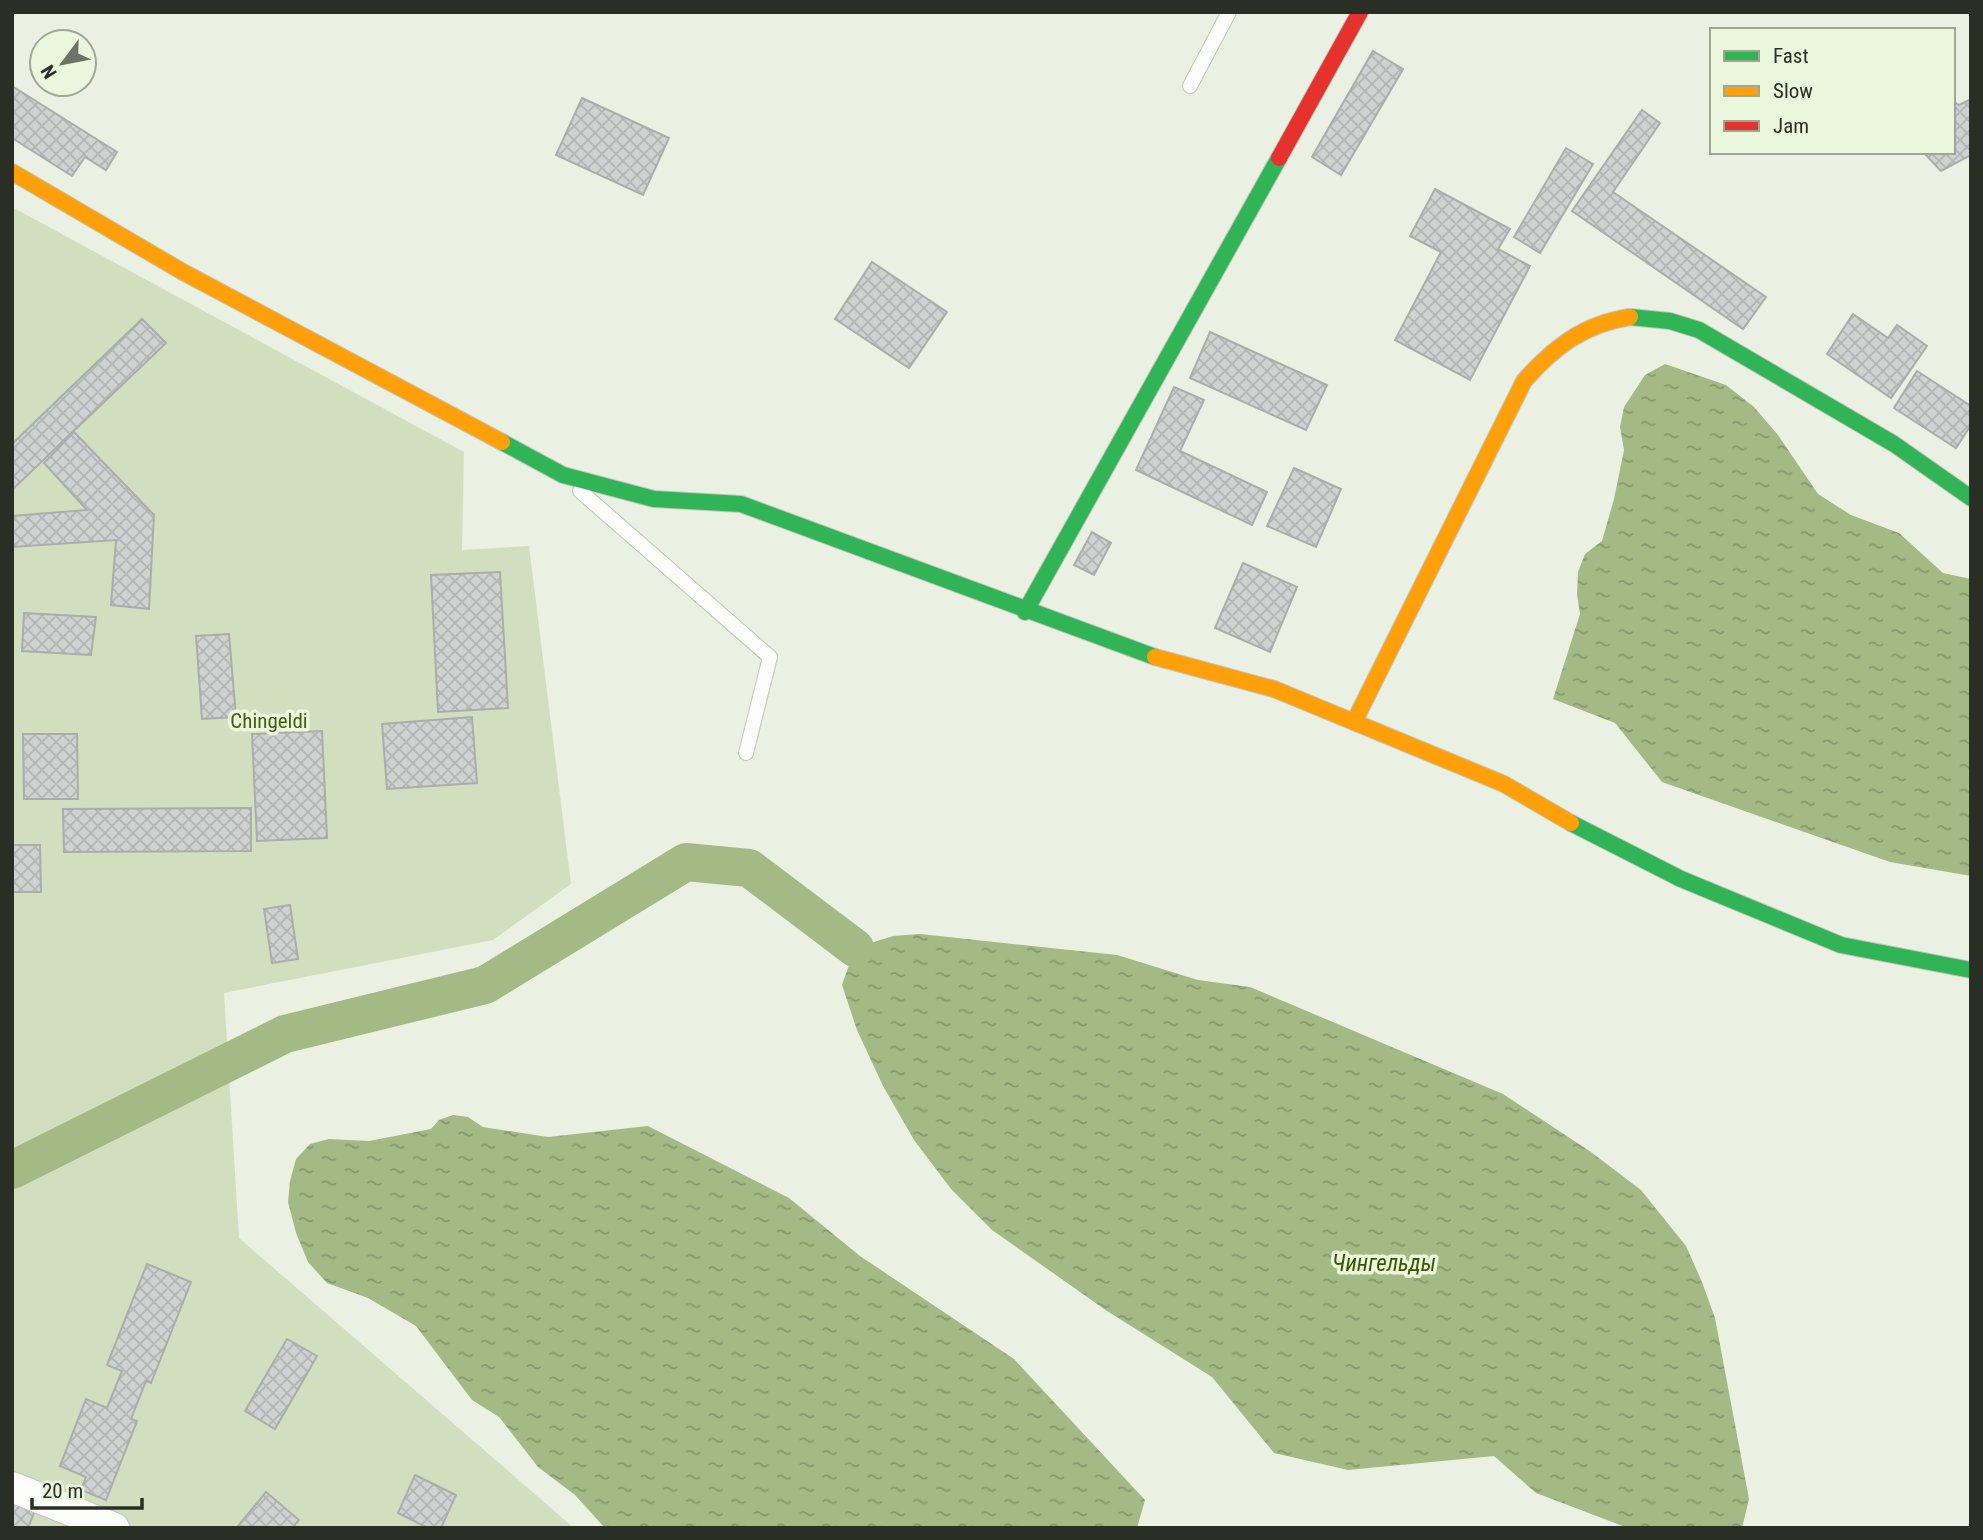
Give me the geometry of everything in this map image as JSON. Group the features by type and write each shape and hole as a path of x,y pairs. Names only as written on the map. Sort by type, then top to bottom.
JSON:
{"street":[{"path":"1025,612 1360,12"},
{"path":"12,172 183,272 563,475 654,499 741,503 1025,612 1150,656 1274,689 1504,784 1599,839 1670,873 1840,946 1971,970"},
{"path":"1354,722 1524,381 1547,355 1575,334 1604,321 1639,316 1699,330 1894,444 1971,498"},
{"path":"12,1487 114,1528"}],"lane":[{"path":"1190,86 1229,12"},
{"path":"563,475 770,657 746,753"}],"green space":[{"name":"Chingeldi","path":"12,207 464,452 462,550 529,546 571,884 493,940 224,993 239,1238 574,1528 12,1528"}],"water":[{"path":"1665,364 1726,385 1754,407 1778,435 1818,494 1851,515 1899,533 1943,573 1971,579 1971,876 1890,862 1662,782 1615,723 1553,699 1580,614 1578,572 1585,554 1602,541 1614,499 1624,450 1620,427 1624,407 1645,375"},
{"name":"Чингельды","path":"920,934 1117,955 1198,980 1250,987 1503,1094 1591,1152 1641,1190 1686,1246 1702,1282 1715,1318 1749,1499 1742,1528 1628,1528 1536,1493 1494,1456 1348,1470 1274,1453 1212,1377 1107,1311 992,1230 951,1189 914,1140 883,1086 857,1030 842,985 855,948 893,936"},
{"path":"453,1115 468,1117 483,1127 548,1137 648,1126 789,1198 860,1256 1014,1359 1145,1500 1137,1528 605,1528 575,1495 538,1467 499,1417 472,1400 416,1326 368,1298 327,1283 308,1262 296,1233 288,1202 290,1181 296,1159 310,1144 329,1139 369,1141 431,1129 439,1120"}],"building":[{"path":"1373,51 1403,69 1341,175 1312,157"},
{"path":"12,86 117,152 106,170 85,157 72,176 12,138"},
{"path":"582,98 669,138 643,195 556,155"},
{"path":"1971,99 1971,155 1941,171 1925,154 1955,154 1955,102 1959,105"},
{"path":"1642,110 1660,123 1613,192 1766,297 1743,329 1572,211"},
{"path":"1566,148 1593,164 1540,253 1514,237"},
{"path":"1435,189 1510,229 1498,249 1530,266 1470,380 1395,340 1441,252 1410,236"},
{"path":"872,262 947,312 909,368 835,319"},
{"path":"1853,314 1888,338 1897,325 1927,346 1891,398 1827,354"},
{"path":"142,319 166,343 12,490 12,444"},
{"path":"1210,332 1327,385 1306,430 1190,378"},
{"path":"1917,371 1971,406 1971,425 1956,448 1894,408"},
{"path":"1174,387 1204,400 1180,451 1267,492 1252,525 1136,470"},
{"path":"74,432 154,515 149,609 111,605 116,540 12,547 12,516 87,510 44,463"},
{"path":"1294,468 1341,489 1316,547 1267,526"},
{"path":"1092,532 1111,543 1094,575 1074,565"},
{"path":"1243,563 1297,587 1270,652 1215,628"},
{"path":"500,572 508,708 438,712 431,575"},
{"path":"24,613 96,617 91,655 22,651"},
{"path":"229,634 236,717 202,719 196,636"},
{"path":"472,717 477,783 387,789 382,724"},
{"path":"322,731 327,838 257,841 252,734"},
{"path":"23,734 77,734 78,799 24,799"},
{"path":"251,808 251,851 64,852 63,809"},
{"path":"12,845 40,845 41,892 12,892"},
{"path":"290,905 298,959 272,963 264,909"},
{"path":"147,1264 191,1282 151,1383 146,1381 131,1419 137,1421 106,1500 81,1490 86,1477 60,1466 86,1399 107,1408 122,1371 107,1365"},
{"path":"287,1339 317,1356 275,1429 245,1411"},
{"path":"415,1475 456,1495 441,1528 428,1528 398,1513"},
{"path":"266,1492 299,1520 292,1528 238,1526"},
{"path":"12,1493 38,1503 28,1528 12,1528"}],"waterway":[{"path":"12,1170 285,1034 485,985 686,862 749,868 855,948"}],"traffic: fast":[{"path":"1025,612 1279,158"},
{"path":"1630,317 1670,321 1699,330 1894,444 1971,498"},
{"path":"502,442 563,475 654,499 741,504 1155,657"},
{"path":"1571,823 1681,879 1841,945 1971,970"}],"traffic: slow":[{"path":"12,172 183,272 502,442"},
{"path":"1354,722 1524,381 1547,358 1584,331 1630,317"},
{"path":"1155,657 1274,689 1504,784 1571,823"}],"traffic: jam":[{"path":"1279,158 1360,12"}]}
